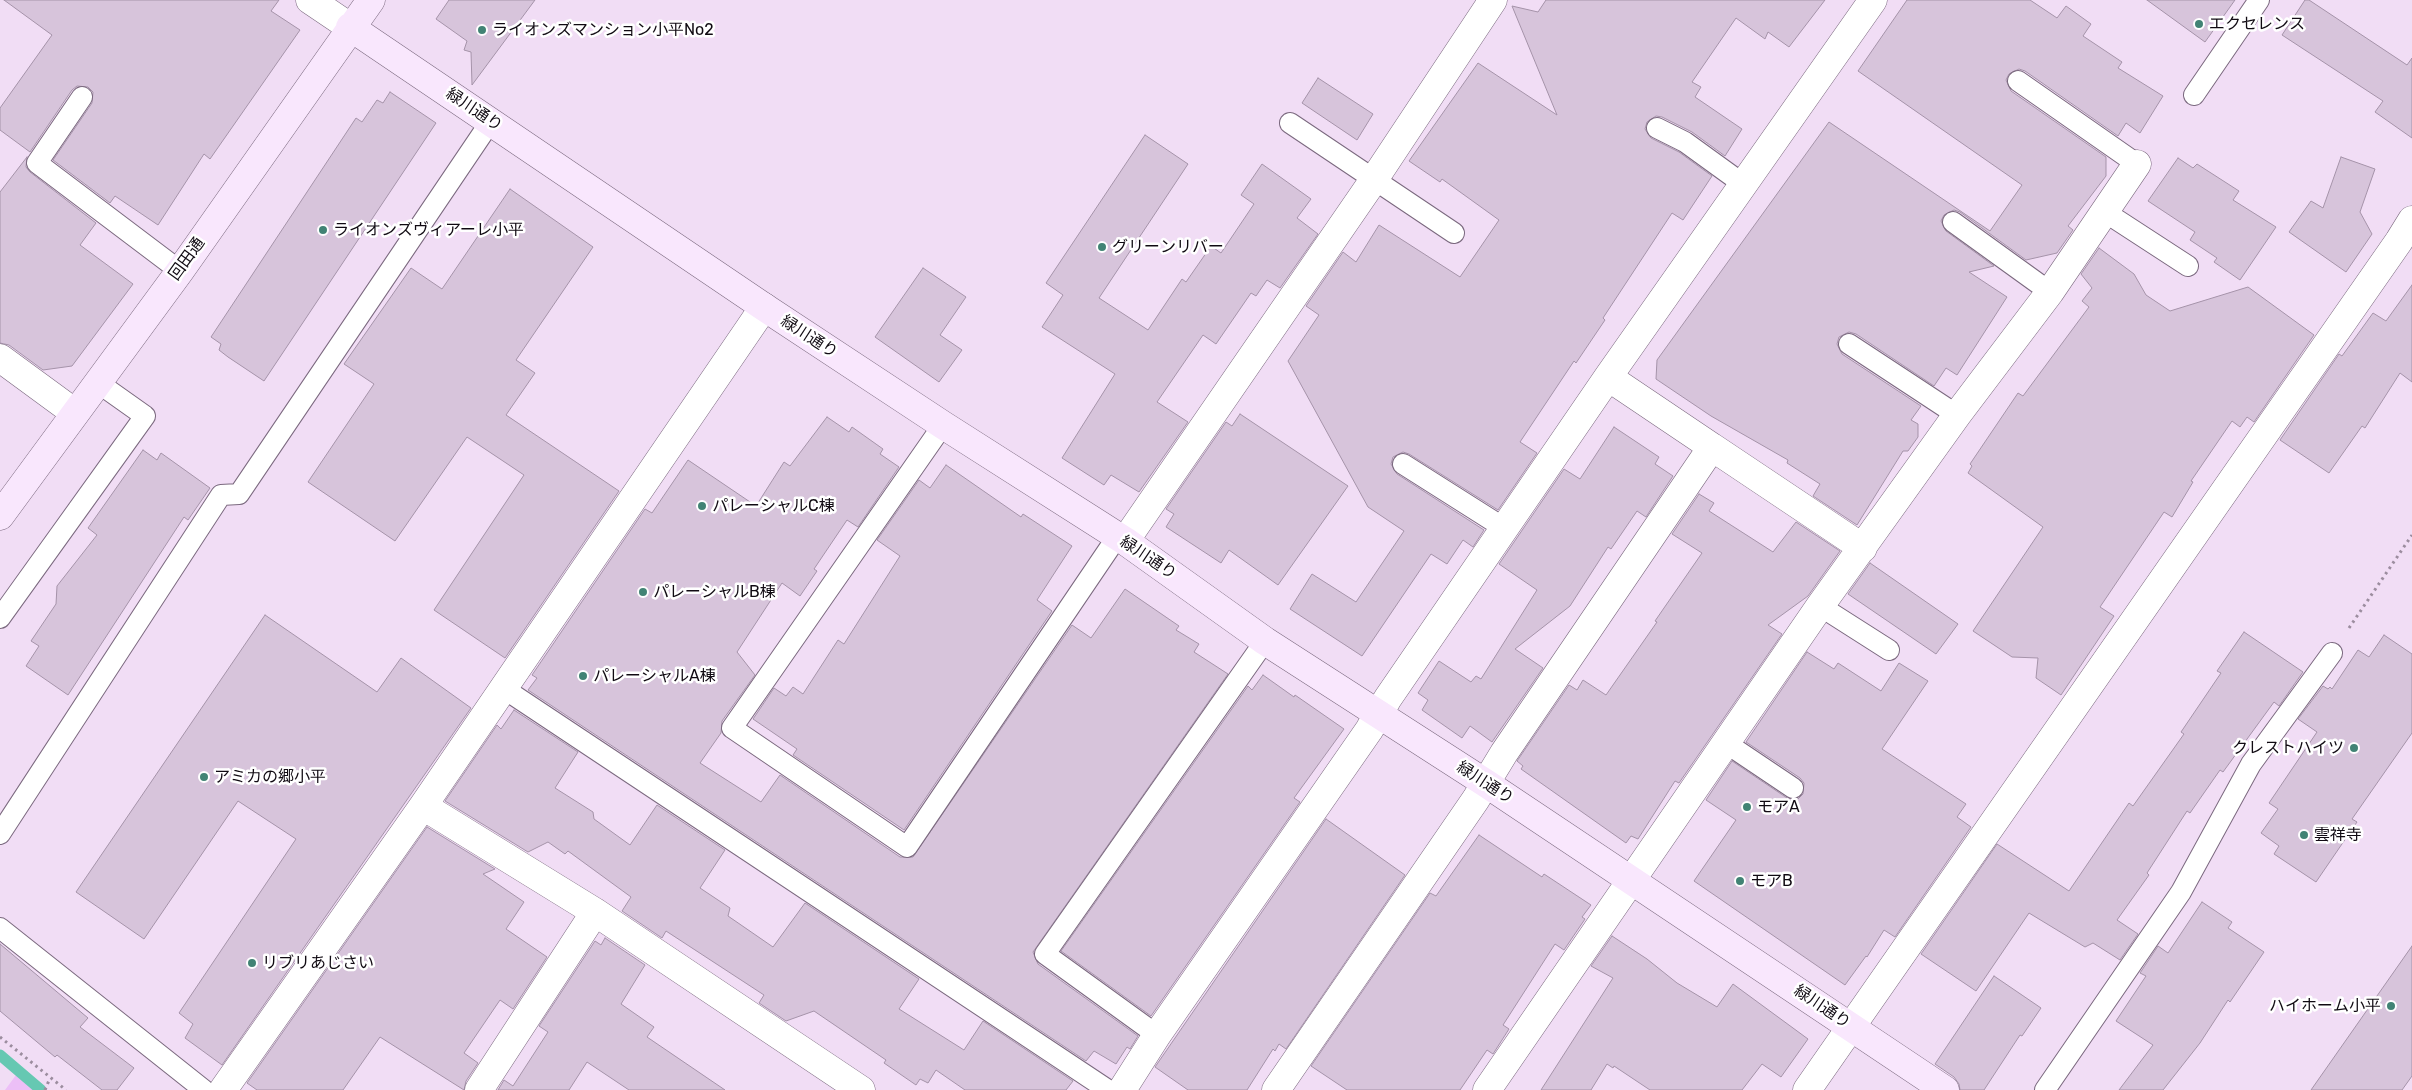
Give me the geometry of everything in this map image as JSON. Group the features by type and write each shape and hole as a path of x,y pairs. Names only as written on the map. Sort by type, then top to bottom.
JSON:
{"street":[{"path":"310,0 350,27"},
{"name":"回田通","path":"0,516 180,271 350,27 371,0"},
{"path":"1121,539 1374,181 1494,0"},
{"path":"1122,1090 1157,1035 1608,377 1873,0"},
{"name":"緑川通り","path":"350,27 764,307 942,425 1121,539 1265,641 1487,784 1945,1090"},
{"path":"1487,1090 1820,606 1957,415 2050,292 2137,164"},
{"path":"1807,1090 2412,220"},
{"path":"223,1090 423,806 764,307"},
{"path":"0,358 76,413"},
{"path":"1608,377 1862,548"},
{"path":"1276,1090 1487,784 1504,753 1712,447"},
{"path":"423,806 595,912 862,1090"},
{"path":"479,1090 595,912"}],"lane":[{"path":"2194,95 2259,0"},
{"path":"2018,81 2137,164"},
{"path":"82,97 37,163 180,271"},
{"path":"0,834 221,496 239,494 491,121"},
{"path":"1290,123 1454,233"},
{"path":"1657,128 1685,142 1743,184"},
{"path":"2105,212 2188,266"},
{"path":"1953,222 2050,292"},
{"path":"1849,344 1957,415"},
{"path":"0,618 145,416 97,382"},
{"path":"942,425 732,728 907,847 1121,539"},
{"path":"1402,464 1504,528"},
{"path":"1820,606 1889,650"},
{"path":"1157,1035 1045,954 1265,641"},
{"path":"2045,1090 2181,892 2250,764 2332,653"},
{"path":"502,688 1108,1090"},
{"path":"1726,743 1792,788"},
{"path":"0,928 204,1090"}],"path":[{"path":"2332,653 2412,535"},
{"path":"0,1037 50,1080 66,1090"},
{"path":"45,1090 50,1080"}],"shaded area":[{"path":"19,1071 44,1090 5,1090"}],"building":[{"path":"4,0 279,0 271,11 300,30 210,159 204,154 158,225 115,196 110,203 53,160 92,103 93,92 88,87 77,86 72,90 30,152 0,130 0,108 52,35"},
{"name":"ライオンズマンション小平No2","path":"449,0 535,0 472,85 471,52 464,50 467,41 436,19"},
{"path":"1546,0 1825,0 1789,47 1768,32 1765,39 1736,18 1692,82 1701,87 1695,97 1742,129 1725,156 1692,132 1662,117 1656,116 1647,122 1645,129 1651,138 1679,152 1712,176 1683,220 1672,213 1603,318 1605,320 1576,363 1574,361 1520,442 1537,453 1498,510 1409,454 1403,452 1393,457 1391,464 1397,474 1484,530 1473,547 1463,540 1447,564 1431,554 1362,656 1290,609 1312,574 1356,602 1404,531 1368,507 1288,361 1319,315 1306,306 1343,252 1356,262 1379,225 1460,277 1499,220 1442,179 1440,182 1409,161 1478,63 1557,115 1512,6 1538,12"},
{"path":"1907,0 2030,0 2057,18 2066,6 2091,24 2083,36 2122,62 2118,68 2163,96 2140,133 2126,123 2118,136 2025,71 2019,69 2009,74 2006,80 2011,91 2106,157 2106,176 2068,226 2073,230 2057,253 2026,260 1960,212 1954,210 1944,215 1941,221 1946,231 1994,266 1969,272 2007,297 1957,375 1946,368 1934,386 1856,334 1849,332 1839,337 1837,344 1842,354 1921,406 1911,420 1918,424 1918,437 1908,451 1903,451 1857,525 1813,496 1820,484 1787,463 1788,460 1711,416 1656,379 1657,360 1829,122 1990,231 2022,185 1858,71"},
{"name":"エクセレンス","path":"2147,0 2235,0 2205,42"},
{"path":"2305,0 2309,0 2407,65 2412,58 2412,138 2375,112 2383,101 2282,35"},
{"path":"1318,78 1373,114 1357,140 1302,103"},
{"name":"ライオンズヴィアーレ小平","path":"390,92 436,123 264,381 219,350 221,344 211,337 356,118 362,122 377,100 383,103"},
{"path":"1145,135 1188,164 1099,298 1148,330 1182,279 1186,282 1211,246 1221,253 1254,204 1241,195 1262,164 1311,199 1297,218 1318,234 1280,288 1267,280 1256,296 1251,293 1216,344 1203,335 1157,402 1188,422 1139,492 1111,475 1104,485 1062,458 1115,374 1042,327 1063,295 1046,283"},
{"path":"27,157 26,167 30,172 96,223 80,245 133,284 72,366 43,370 9,345 0,343 0,192"},
{"path":"2341,157 2375,169 2360,212 2372,234 2346,272 2289,232 2311,201 2323,208"},
{"path":"2178,158 2193,168 2197,164 2239,191 2233,200 2276,227 2240,280 2214,262 2217,258 2190,240 2195,232 2148,201"},
{"path":"510,189 593,247 516,360 535,373 506,415 619,491 505,658 434,610 524,475 467,437 395,541 308,482 374,384 344,364 411,268 442,289"},
{"path":"2099,248 2134,274 2146,295 2170,311 2248,287 2314,335 2254,422 2247,417 2240,427 2232,421 2191,481 2193,482 2172,517 2164,512 2100,607 2114,616 2061,695 2036,678 2038,658 2012,657 1973,631 2043,527 1968,473 1972,466 1970,464 2018,393 2023,396 2089,307 2082,301 2092,288 2081,274"},
{"path":"923,268 966,297 940,335 962,350 939,382 875,337"},
{"path":"2412,285 2412,382 2400,373 2365,428 2362,426 2329,473 2280,440 2339,354 2342,356 2373,313 2386,321"},
{"path":"1240,414 1348,486 1278,585 1229,550 1221,563 1166,527 1174,514 1166,509 1226,422 1232,426"},
{"path":"827,417 849,432 852,427 883,449 880,454 899,467 858,527 847,520 814,569 817,571 800,596 782,583 737,652 755,675 722,721 721,733 700,763 761,802 780,775 900,857 913,857 1072,625 1091,638 1125,589 1179,626 1176,630 1199,644 1194,652 1228,674 1033,952 1038,964 1138,1036 1130,1049 1127,1047 1116,1064 1094,1051 1086,1061 528,690 537,678 532,675 645,509 652,513 688,460 756,506 784,462 790,466"},
{"path":"1614,427 1659,457 1655,464 1673,476 1646,517 1637,511 1611,549 1608,547 1570,606 1515,649 1543,668 1492,742 1470,726 1462,738 1422,710 1428,700 1418,693 1439,661 1471,682 1476,676 1481,679 1537,590 1499,564 1564,469 1580,479"},
{"path":"143,450 157,460 161,453 210,488 188,520 184,517 68,695 26,666 39,646 31,641 56,604 57,586 97,535 88,528"},
{"path":"946,465 1021,517 1023,514 1072,546 1037,600 1052,611 904,830 793,755 797,749 753,719 774,688 786,696 793,687 803,694 838,640 844,644 900,556 877,540 919,480 930,488"},
{"path":"1699,494 1714,503 1709,511 1773,552 1796,522 1840,551 1808,596 1768,625 1782,634 1679,783 1675,781 1638,839 1631,836 1626,843 1521,769 1523,766 1517,761 1569,685 1577,690 1583,680 1606,695 1657,622 1655,621 1702,553 1672,534"},
{"path":"1870,563 1958,624 1936,654 1848,594"},
{"path":"265,615 377,692 401,658 471,708 222,1065 185,1038 193,1024 179,1013 296,839 238,801 144,939 76,892"},
{"path":"2244,632 2303,672 2279,706 2274,702 2223,772 2220,770 2190,813 2187,811 2147,873 2149,875 2117,920 2138,934 2120,960 2093,943 2085,947 2029,913 1976,991 1921,954 1997,844 2069,891 2129,803 2133,806 2184,734 2181,732 2221,673 2217,671"},
{"path":"2384,635 2412,654 2412,733 2352,819 2357,822 2316,882 2274,854 2279,846 2261,833 2278,809 2269,803 2317,732 2298,719 2323,686 2332,689 2358,650 2369,657"},
{"path":"1807,652 1834,669 1838,663 1881,691 1899,663 1928,681 1882,749 1966,804 1957,817 1971,827 1895,937 1884,930 1867,957 1845,985 1694,881 1736,820 1706,800 1732,761 1787,798 1798,799 1803,794 1804,783 1800,778 1746,742"},
{"path":"1263,675 1344,729 1294,798 1300,802 1151,1016 1061,951 1248,686 1252,690"},
{"path":"514,710 578,752 555,788 593,812 594,819 630,845 657,805 725,850 700,888 730,908 728,916 773,947 805,903 919,979 899,1009 964,1050 983,1021 1073,1081 1066,1090 965,1090 936,1070 928,1083 920,1079 916,1085 884,1063 886,1060 814,1011 786,1021 759,1003 764,995 666,931 662,938 622,911 631,897 568,851 565,854 548,842 528,852 445,801 497,725 501,729"},
{"path":"1326,819 1405,875 1286,1049 1279,1044 1275,1051 1273,1049 1247,1090 1188,1090 1155,1067"},
{"path":"427,827 495,869 483,874 524,902 506,929 547,957 513,1009 500,1000 464,1053 478,1063 466,1081 464,1090 380,1037 343,1090 257,1090 247,1083"},
{"path":"1479,835 1542,877 1544,874 1591,905 1582,917 1585,919 1564,950 1555,944 1503,1025 1509,1029 1493,1054 1487,1050 1460,1090 1347,1090 1311,1066 1430,893 1436,896"},
{"path":"2202,902 2232,922 2228,928 2264,952 2230,1002 2228,1000 2200,1043 2163,1090 2119,1090 2153,1045 2116,1021 2146,976 2140,973 2158,946 2168,953"},
{"path":"1612,936 1647,959 1677,983 1717,1007 1733,984 1808,1039 1781,1077 1762,1064 1742,1090 1650,1090 1614,1066 1613,1068 1607,1064 1591,1090 1541,1090 1613,978 1591,966"},
{"path":"605,938 645,965 621,1004 654,1027 647,1037 725,1090 629,1090 587,1062 569,1090 498,1090 504,1080 513,1086 548,1032 539,1026 595,941 601,945"},
{"path":"0,944 88,1018 80,1027 134,1068 117,1090 102,1090 57,1055 55,1057 0,1011"},
{"name":"ハイホーム小平","path":"2412,946 2412,1076 2402,1090 2311,1090"},
{"path":"1994,976 2041,1008 2022,1036 2020,1035 1984,1090 1960,1090 1959,1084 1954,1077 1935,1064"}],"waterway":[{"path":"0,1055 41,1090"}],"place":[{"name":"エクセレンス","path":"2199,24"},
{"name":"ライオンズマンション小平No2","path":"482,30"},
{"name":"ライオンズヴィアーレ小平","path":"323,230"},
{"name":"グリーンリバー","path":"1102,247"},
{"name":"パレーシャルC棟","path":"702,506"},
{"name":"パレーシャルB棟","path":"643,592"},
{"name":"パレーシャルA棟","path":"583,676"},
{"name":"クレストハイツ","path":"2354,748"},
{"name":"アミカの郷小平","path":"204,777"},
{"name":"モアA","path":"1747,807"},
{"name":"雲祥寺","path":"2304,835"},
{"name":"モアB","path":"1740,881"},
{"name":"リブリあじさい","path":"252,963"},
{"name":"ハイホーム小平","path":"2391,1006"}]}
